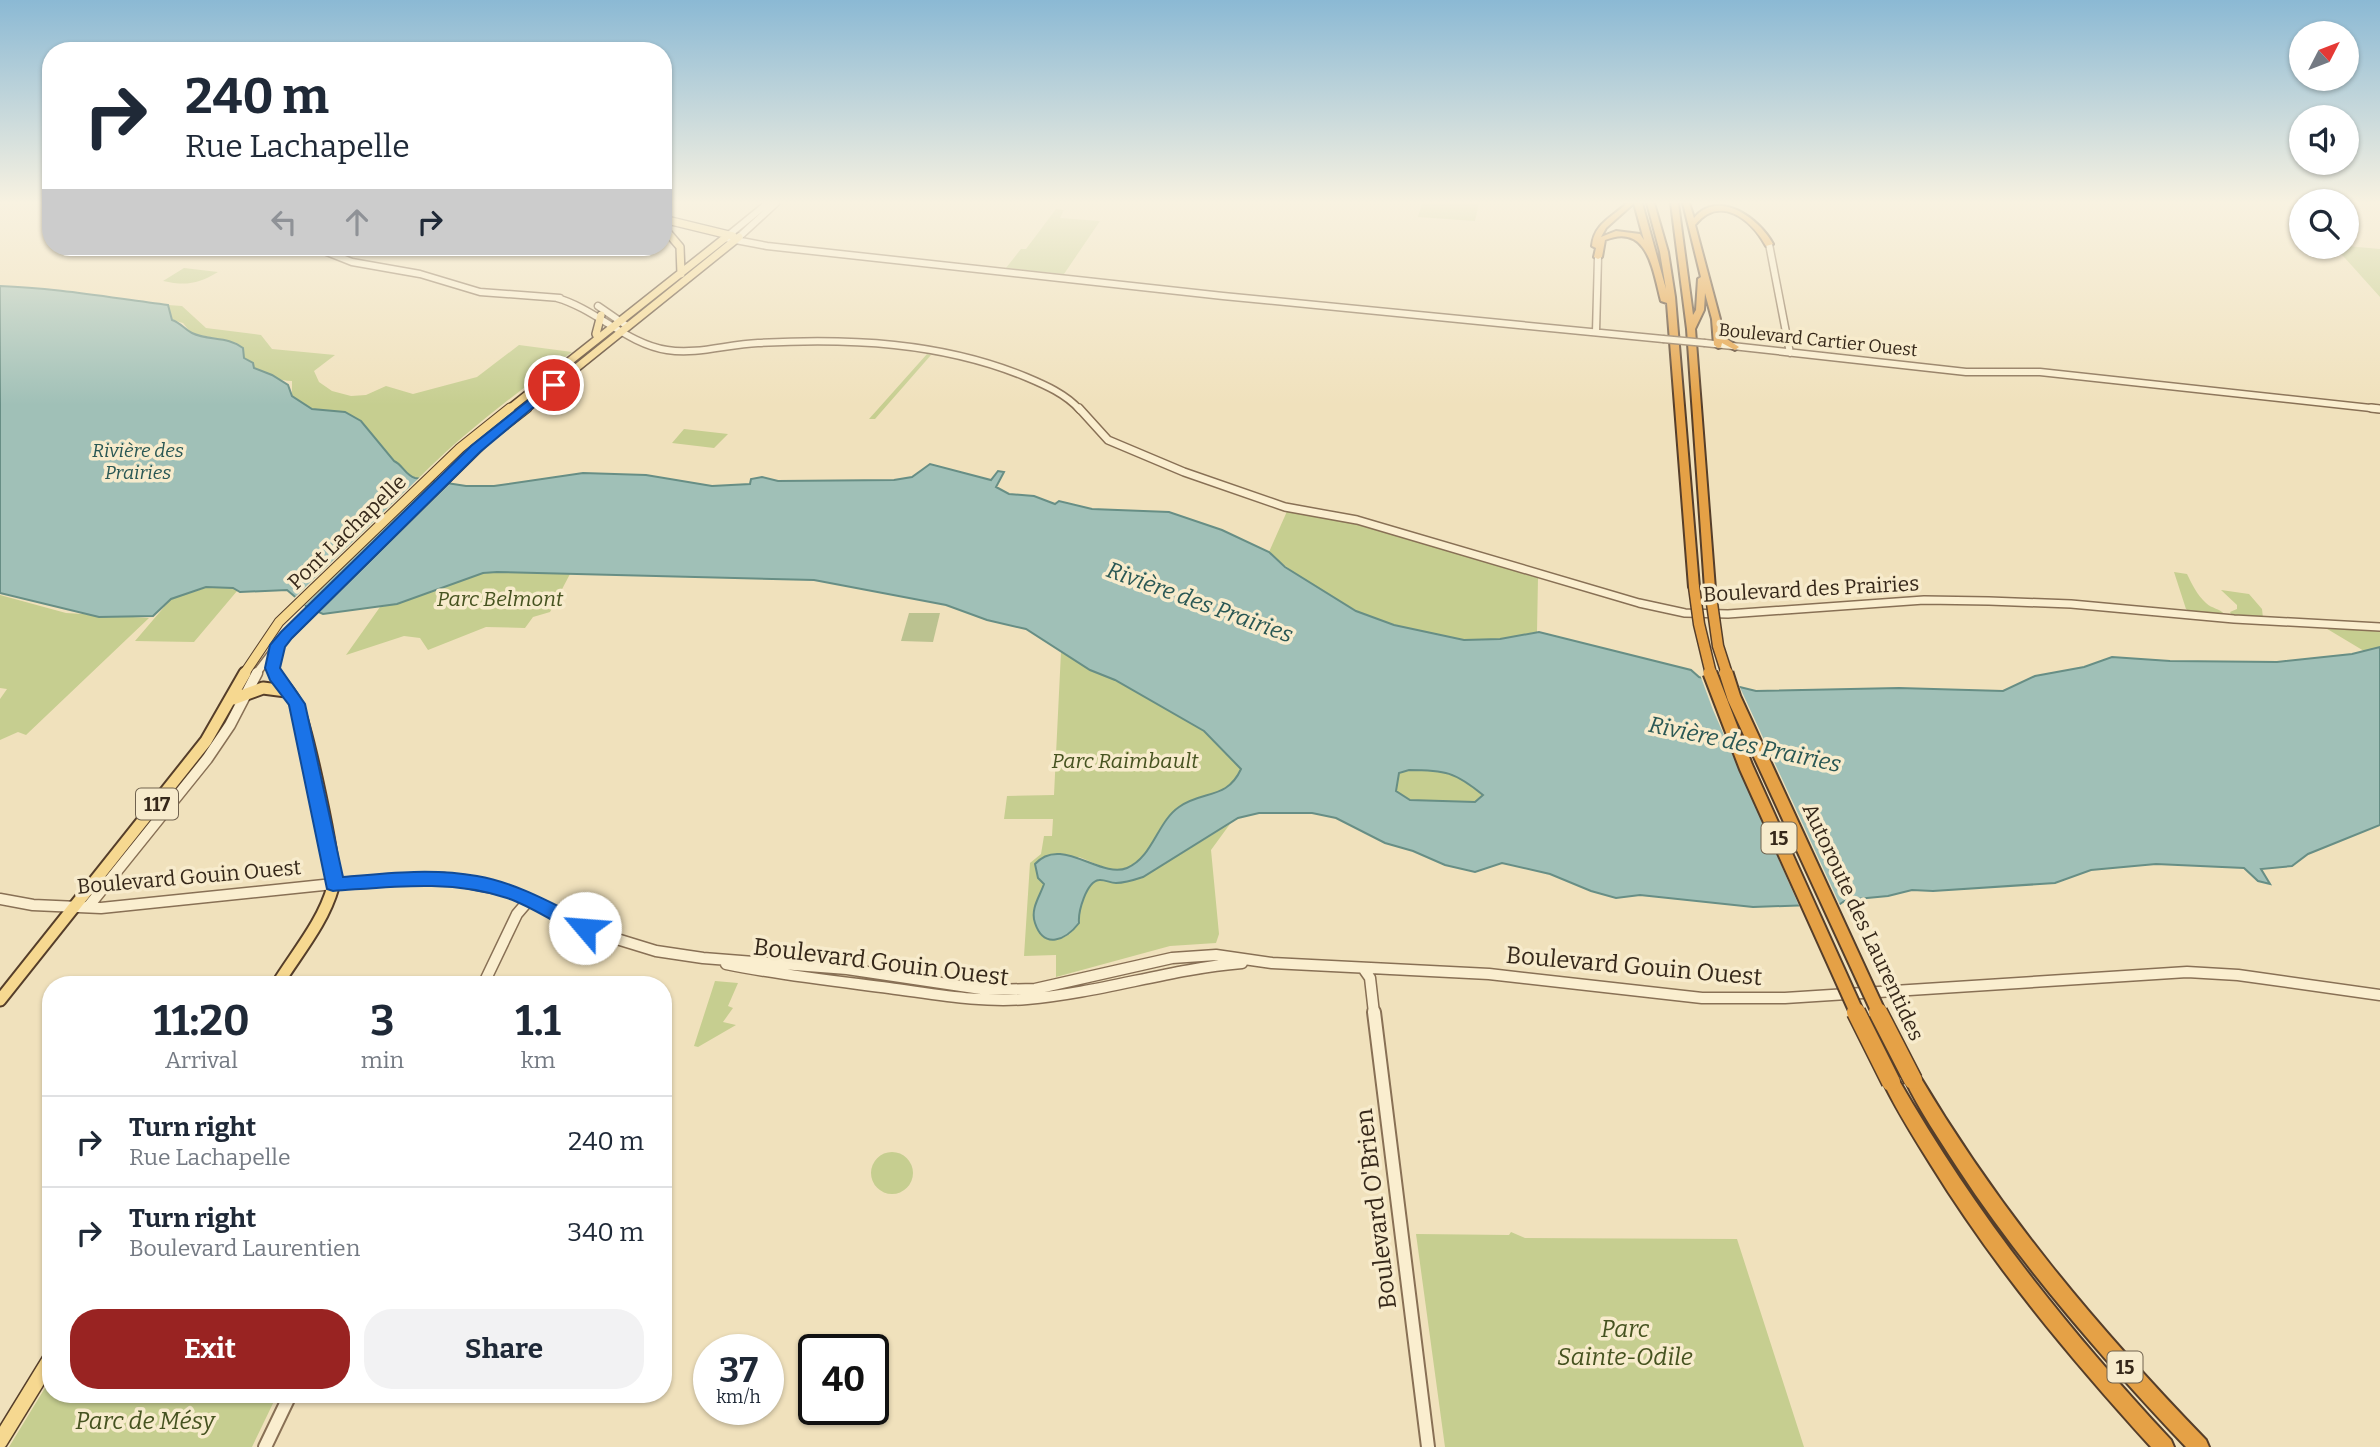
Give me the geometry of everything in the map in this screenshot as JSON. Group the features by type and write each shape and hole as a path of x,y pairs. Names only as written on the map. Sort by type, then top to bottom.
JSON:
{"highway":[{"path":"1657,271 1675,335"},
{"name":"Autoroute des Laurentides","path":"1667,271 1675,335 1699,639 1717,698 1859,1016 1891,1082 1937,1161 2009,1265 2084,1359 2164,1447"},
{"name":"Autoroute des Laurentides","path":"1683,271 1691,330 1710,589 1718,646 1734,698 1877,1009 1913,1080 1965,1166 2040,1268 2111,1352 2199,1447"},
{"path":"1691,330 1700,310 1702,271"},
{"path":"1702,271 1714,309 1718,341 1735,347"}],"main road":[{"path":"681,274 686,271"},
{"name":"117","path":"598,338 623,326 692,271"},
{"name":"117","path":"623,326 681,274"},
{"path":"598,338 596,334 601,315"},
{"name":"Pont Lachapelle","path":"278,645 499,428 623,326"},
{"name":"Pont Lachapelle","path":"233,699 258,647 287,614 466,443 598,338"},
{"path":"278,645 272,670 298,709 334,875 333,884 319,915 282,976"},
{"path":"233,699 266,688 286,691"},
{"name":"117","path":"0,1000 200,748 233,699"},
{"path":"0,1441 42,1373"}],"street":[{"path":"400,271 480,292 589,302 623,326"},
{"name":"Boulevard Cartier Ouest","path":"1035,271 1253,297 1705,343 1718,341"},
{"path":"1596,332 1598,271"},
{"path":"1774,271 1790,353"},
{"path":"557,298 580,304 623,326"},
{"path":"1596,323 1617,334"},
{"name":"Boulevard des Prairies","path":"623,326 648,344 663,349 691,350 774,342 884,345 929,349 975,359 1014,371 1066,398 1079,408 1101,436 1140,454 1284,507 1357,520 1634,601 1685,613 1728,614 1924,600 1998,601 2380,627"},
{"name":"Boulevard Cartier Ouest","path":"1735,347 1968,372 2035,372 2380,409"},
{"path":"88,907 220,740 260,664 278,645"},
{"name":"Boulevard Gouin Ouest","path":"0,900 88,907 333,884 413,878 454,879 496,887 622,943 755,970 994,1000 1055,996 1193,966 1261,962 1479,973 1651,993 1732,999 2187,972 2238,975 2380,995"},
{"path":"488,976 517,914 529,900"},
{"name":"Boulevard O'Brien","path":"1363,968 1370,978 1427,1447"},
{"path":"265,1447 286,1403"}],"green space":[{"path":"180,271 218,272 192,283 163,281"},
{"path":"1030,271 1066,271 1064,274"},
{"path":"2356,271 2380,271 2380,297"},
{"path":"168,305 182,306 206,328 261,335 272,349 335,355 314,371 319,382 332,391 351,396 366,395 386,386 413,394 477,377 519,345 572,352 473,428 418,479 394,461 361,421 345,412 312,409 292,396 292,381 272,377 253,368 253,363 244,358 237,343 191,333 183,323 172,320"},
{"path":"927,354 931,355 875,419 869,419"},
{"path":"684,429 728,434 714,448 672,443"},
{"path":"1288,509 1334,516 1538,578 1537,632 1472,640 1436,636 1384,622 1334,599 1311,585 1269,552"},
{"name":"Parc Belmont","path":"497,572 570,574 550,612 533,617 525,628 486,627 428,650 420,638 404,636 346,655 380,607 467,578"},
{"path":"2174,572 2187,574 2203,600 2225,615 2192,613 2186,609"},
{"path":"205,588 232,588 237,591 194,642 135,641 171,599"},
{"path":"2221,590 2249,594 2262,609 2263,618 2232,616 2230,612 2237,609 2237,605"},
{"path":"0,595 66,613 149,618 26,735 18,732 0,740 0,699 7,689 0,688"},
{"path":"909,613 940,613 933,642 901,641"},
{"path":"2324,627 2380,630 2380,647 2364,651"},
{"name":"Parc Raimbault","path":"1061,652 1129,678 1209,728 1242,769 1235,780 1218,793 1189,803 1171,815 1146,853 1134,865 1114,870 1079,857 1038,878 1044,884 1038,898 1035,924 1043,933 1054,939 1070,934 1081,903 1094,882 1101,880 1113,883 1143,877 1230,824 1211,850 1219,934 1216,943 1170,946 1056,977 1056,955 1024,956 1030,863 1041,854 1044,836 1052,836 1053,819 1004,819 1007,796 1054,795"},
{"path":"1409,770 1449,774 1465,781 1483,795 1475,802 1411,800 1396,791 1399,773"},
{"path":"715,981 738,983 728,1006 733,1008 723,1022 736,1025 698,1047 694,1046"},
{"path":"892,1152 907,1158 913,1173 907,1188 892,1194 877,1188 871,1173 877,1158"},
{"name":"Parc Sainte-Odile","path":"1511,1232 1525,1238 1737,1239 1804,1447 1445,1447 1416,1234 1509,1235"},
{"name":"Parc de Mésy","path":"42,1393 42,1403 273,1403 252,1447 9,1447"}],"water":[{"name":"Rivière des Prairies","path":"0,286 63,291 168,305 172,320 198,335 237,344 243,348 244,358 253,363 254,368 288,385 292,396 312,409 345,412 361,421 394,461 415,478 466,486 494,486 583,473 646,475 712,486 750,484 751,479 762,477 778,481 894,480 912,477 930,464 991,480 998,471 1004,472 996,487 1009,494 1034,496 1055,504 1059,501 1092,509 1169,512 1222,530 1269,552 1285,567 1356,611 1394,625 1464,640 1500,639 1539,632 1691,670 1699,677 1756,691 1899,688 2003,691 2035,676 2084,667 2112,657 2170,661 2277,662 2352,654 2380,647 2380,825 2308,854 2292,866 2261,869 2270,884 2258,881 2244,868 2156,864 2091,870 2055,883 1912,890 1888,896 1846,900 1840,904 1753,907 1640,895 1616,898 1550,874 1502,863 1475,872 1445,865 1413,851 1385,843 1336,818 1312,813 1259,813 1238,818 1143,877 1119,883 1101,880 1094,882 1084,898 1079,923 1068,934 1056,940 1044,937 1035,923 1035,908 1044,884 1038,878 1035,864 1045,856 1057,854 1068,855 1105,868 1127,868 1143,856 1172,813 1188,802 1229,786 1241,769 1204,731 1115,680 1090,670 1026,629 987,620 946,605 814,580 497,572 483,573 397,604 323,614 307,607 287,590 240,592 233,588 206,587 171,599 153,616 99,617 0,593","holes":["1421,770 1457,777 1483,795 1475,802 1410,800 1396,791 1399,773"]}],"pier":[{"path":"421,476 434,477 302,608 293,599"},
{"path":"1699,672 1737,681 1841,907 1800,908"}],"route":[{"path":"554,385 475,449 286,635 278,645 272,668 275,677 297,704 325,829 334,875 333,884 420,878 477,883 514,893 585,928"}]}
